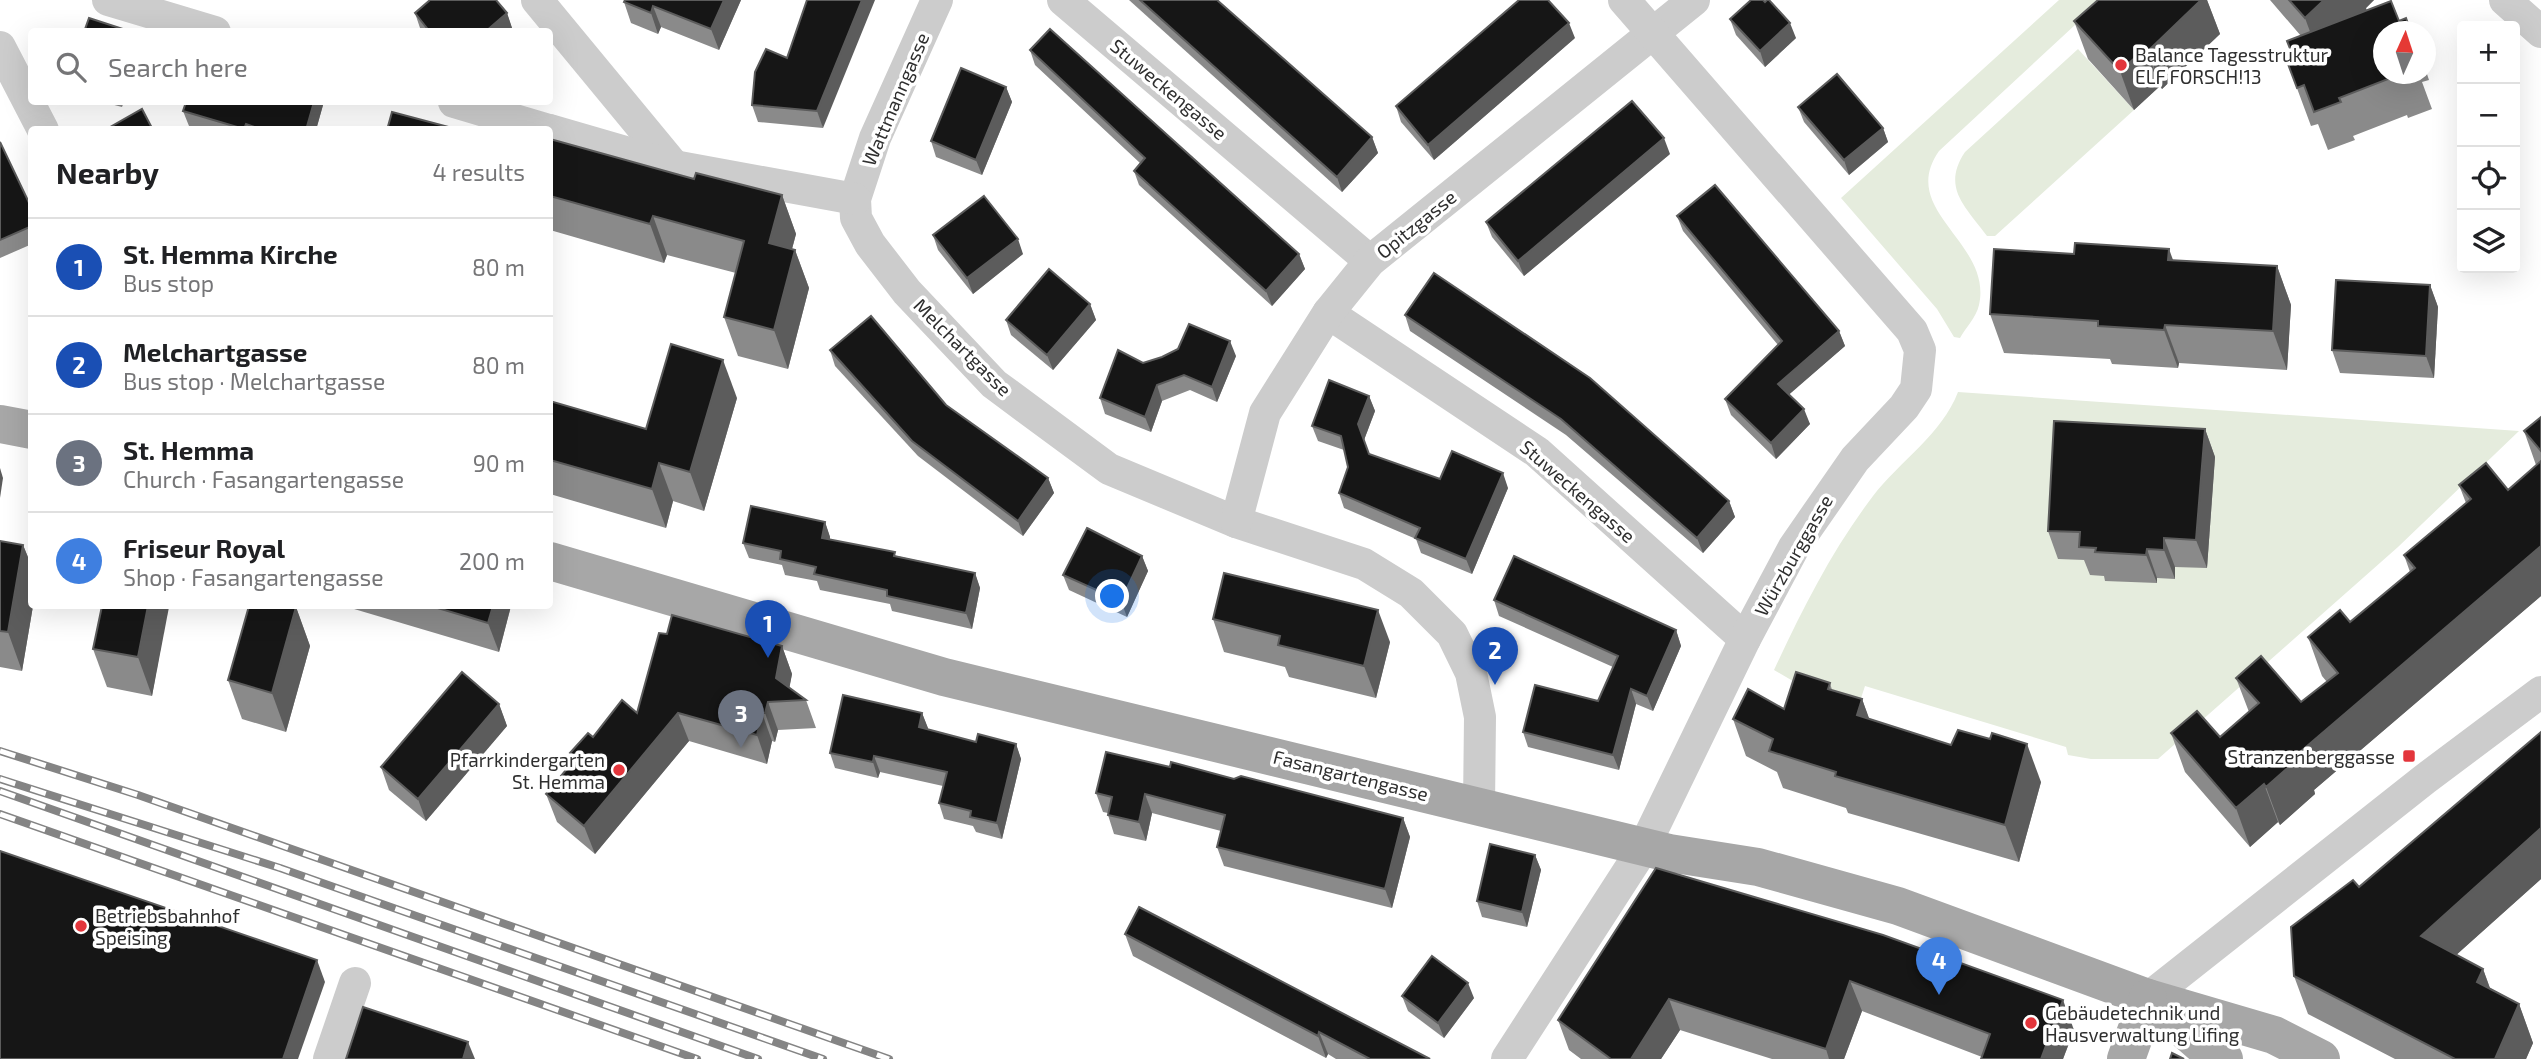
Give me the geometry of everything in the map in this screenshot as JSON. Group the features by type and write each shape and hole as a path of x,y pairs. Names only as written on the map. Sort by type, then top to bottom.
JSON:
{"main road":[{"path":"0,424 28,429"},
{"name":"Fasangartengasse","path":"553,562 944,677 1644,847 1758,867 1898,906 2148,998 2274,1035 2321,1059"},
{"path":"2126,1059 2148,998"},
{"name":"Fasangartengasse","path":"2148,998 2209,1051 2224,1059"}],"street":[{"path":"108,0 202,28"},
{"path":"537,0 674,166"},
{"name":"Wattmanngasse","path":"855,199 875,138 937,0"},
{"name":"Stuweckengasse","path":"1063,0 1370,261"},
{"name":"Würzburggasse","path":"1507,1059 1644,847 1745,639 1794,547 1825,498 1855,459 1904,407 1916,389 1920,349 1912,331 1624,0"},
{"name":"Opitzgasse","path":"1236,522 1265,413 1328,313 1370,261 1694,0"},
{"path":"2505,0 2541,32"},
{"path":"0,47 28,101"},
{"path":"30,105 41,126"},
{"path":"464,105 535,126"},
{"path":"553,131 674,166 855,199"},
{"name":"Melchartgasse","path":"855,199 856,218 870,244 907,292 994,384 1109,469 1236,522 1364,564 1411,593 1452,634 1471,673 1480,717 1479,806"},
{"name":"Stuweckengasse","path":"1328,313 1537,452 1745,639"},
{"path":"2148,998 2425,779 2541,692"},
{"path":"329,1059 355,983"}],"green space":[{"path":"2059,0 2102,0 1939,151 1929,172 1930,192 1937,209 1973,263 1980,283 1976,314 1960,338 1954,337 1937,309 1841,198"},
{"path":"2078,49 2134,110 1995,236 1987,236 1959,197 1955,176 1958,165 1965,152"},
{"path":"1958,392 2519,431 2398,547 2158,759 2091,759 2068,755 2066,747 1865,686 1859,704 1803,687 1774,670 1807,602 1844,537 1873,496 1942,421"}],"building":[{"path":"430,0 496,0 507,13 490,28 427,28 415,13"},
{"path":"724,0 711,29 653,6 651,13 624,2"},
{"path":"807,0 862,0 817,111 752,105 755,72 766,49 787,58"},
{"path":"1140,0 1217,0 1372,137 1337,177"},
{"path":"1519,0 1548,0 1569,23 1428,145 1396,106"},
{"path":"1751,0 1769,0 1790,23 1760,51 1730,19"},
{"path":"2098,0 2201,0 2148,51 2146,48 2120,71 2074,21"},
{"path":"2289,0 2324,0 2305,18"},
{"path":"2391,1 2399,21 2373,21 2375,84 2339,98 2341,102 2314,112 2304,85 2297,88 2288,64 2295,61 2287,41"},
{"path":"89,18 120,28 85,28"},
{"path":"1050,29 1299,254 1266,291 1134,171 1145,158 1030,50"},
{"path":"961,68 1006,87 976,160 931,141"},
{"path":"1837,74 1883,128 1844,160 1798,107"},
{"path":"1632,101 1664,138 1518,261 1486,222"},
{"path":"185,105 313,105 307,126 234,126 183,111"},
{"path":"142,109 151,126 112,126"},
{"path":"392,112 445,126 388,126"},
{"path":"553,140 694,179 696,173 782,195 769,243 795,250 774,330 724,317 744,241 653,216 650,224 553,197"},
{"path":"0,142 28,201 28,228 0,240"},
{"path":"1715,185 1839,331 1778,384 1804,409 1771,443 1725,399 1782,341 1677,216"},
{"path":"984,196 1018,239 967,278 933,235"},
{"path":"2075,243 2169,249 2168,260 2277,266 2273,331 2165,325 2164,330 2098,326 2098,321 1990,314 1994,249 2074,254"},
{"path":"1049,269 1090,304 1047,355 1006,320"},
{"path":"1434,273 1590,378 1729,501 1697,538 1561,419 1405,315"},
{"path":"2336,280 2430,285 2426,356 2332,350"},
{"path":"871,316 946,405 1048,478 1018,521 912,441 830,350"},
{"path":"1189,324 1230,341 1212,387 1184,375 1157,385 1145,417 1100,398 1118,350 1143,363 1162,357 1178,349"},
{"path":"671,344 723,360 690,472 659,463 652,489 553,461 553,402 646,429"},
{"path":"1329,380 1369,396 1358,424 1369,454 1440,479 1452,451 1503,473 1466,559 1415,538 1420,528 1339,493 1348,467 1341,436 1312,426"},
{"path":"2541,417 2541,451 2524,431"},
{"path":"2054,421 2205,429 2196,540 2164,538 2164,550 2147,549 2146,555 2095,552 2096,548 2079,547 2080,532 2048,531"},
{"path":"2541,461 2541,546 2299,753 2301,756 2266,787 2264,784 2236,808 2171,733 2197,711 2220,737 2259,703 2236,678 2261,656 2301,702 2338,673 2308,637 2340,610 2350,622 2415,568 2404,555 2471,499 2459,485 2486,463 2508,490"},
{"path":"751,506 825,522 822,538 895,552 894,556 975,573 966,613 887,596 887,590 814,574 816,567 780,559 781,551 743,543"},
{"path":"1087,528 1142,556 1121,601 1063,575"},
{"path":"0,541 23,545 8,632 0,631"},
{"path":"1514,556 1676,630 1647,696 1631,689 1613,755 1523,732 1535,685 1598,701 1618,656 1494,600"},
{"path":"1224,573 1378,610 1364,666 1278,645 1280,636 1213,619"},
{"path":"101,609 147,609 138,657 93,649"},
{"path":"248,609 295,609 272,693 228,680"},
{"path":"441,609 492,609 488,623"},
{"path":"672,615 782,646 776,678 806,700 768,702 765,713 762,713 757,735 678,713 584,826 546,794 576,758 570,753 588,733 593,737 622,700 637,713 659,633 667,634"},
{"path":"462,672 499,704 418,799 381,767"},
{"path":"1796,672 1830,683 1828,689 1862,699 1857,715 1951,745 1958,730 1990,739 1992,733 2027,744 2005,825 1835,776 1836,772 1769,751 1773,739 1733,719 1748,689 1784,709"},
{"path":"843,695 922,713 919,727 976,742 978,734 1016,744 997,823 970,817 971,811 939,803 947,772 874,756 873,762 830,753"},
{"path":"2541,732 2541,828 2421,936 2483,969 2477,982 2519,1004 2495,1059 2455,1059 2294,976 2291,927 2353,880 2359,887"},
{"path":"1106,752 1170,767 1171,762 1234,779 1241,776 1403,818 1385,889 1217,847 1225,815 1145,794 1139,822 1108,815 1112,797 1096,793"},
{"path":"1490,844 1535,855 1522,912 1477,901"},
{"name":"Betriebsbahnhof Speising","path":"0,851 317,960 283,1059 0,1059"},
{"path":"1656,868 1883,935 2063,1000 2041,1059 1981,1059 1990,1034 1850,981 1826,1049 1669,999 1631,1059 1611,1059 1558,1020"},
{"path":"1139,907 1430,1059 1370,1059 1319,1032 1318,1036 1125,934"},
{"path":"1432,956 1468,983 1438,1023 1402,996"},
{"path":"363,1007 468,1042 463,1059 346,1059"},
{"path":"2172,1053 2184,1059 2170,1059"}],"railway":[{"path":"0,751 138,795 889,1059"},
{"path":"0,779 280,868 823,1059"},
{"path":"0,791 758,1059"},
{"path":"0,814 697,1059"}],"place":[{"name":"Balance Tagesstruktur ELF FORSCH!13","path":"2121,65"},
{"name":"St. Hemma Kirche","path":"768,658"},
{"name":"Melchartgasse","path":"1495,685"},
{"name":"St. Hemma","path":"741,748"},
{"name":"Stranzenberggasse","path":"2409,756"},
{"name":"Pfarrkindergarten St. Hemma","path":"619,770"},
{"name":"Betriebsbahnhof Speising","path":"81,926"},
{"name":"Friseur Royal","path":"1939,995"},
{"name":"Gebäudetechnik und Hausverwaltung Lifing","path":"2031,1023"}]}
